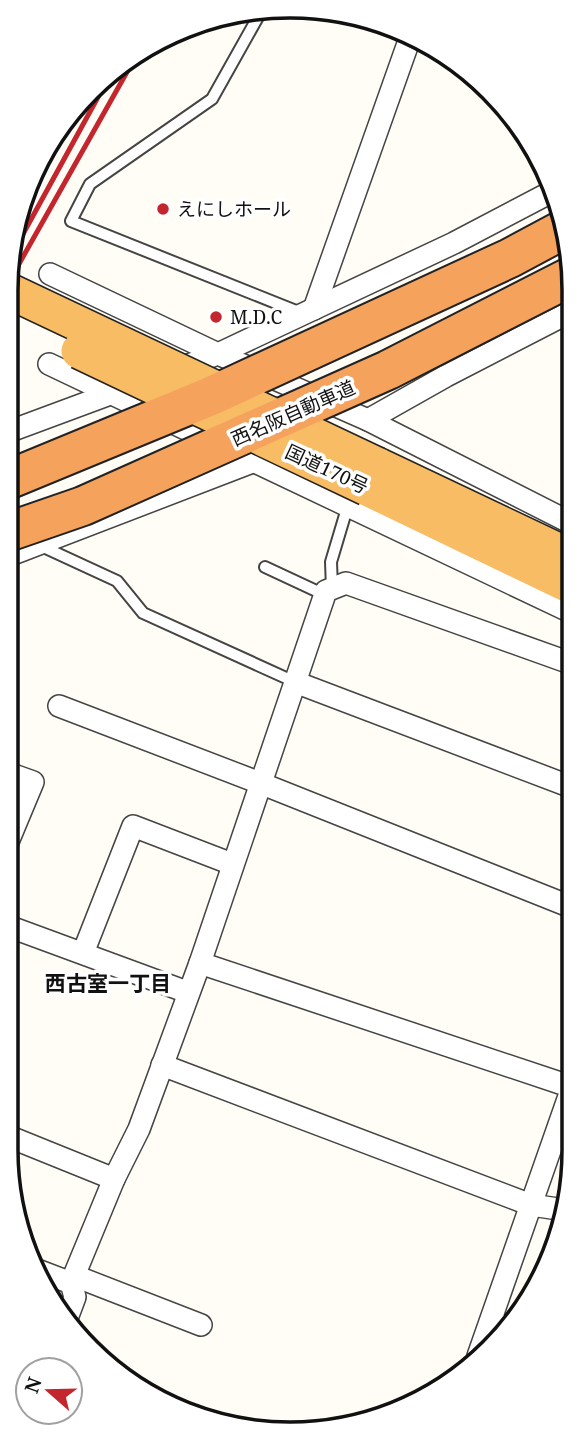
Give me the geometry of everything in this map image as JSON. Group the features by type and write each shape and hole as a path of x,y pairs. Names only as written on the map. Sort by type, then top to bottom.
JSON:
{"highway":[{"path":"18,476 211,396 510,258 556,233"},
{"name":"西名阪自動車道","path":"22,539 83,506 363,381 562,281"},
{"name":"国道170号","path":"18,296 364,486 562,554"},
{"name":"国道170号","path":"18,322 562,582"}],"street":[{"path":"309,312 408,44"},
{"path":"18,428 218,354 454,243 545,195"},
{"path":"50,274 218,354 368,420 562,518"},
{"path":"368,420 562,316"},
{"path":"49,364 255,461 364,486 562,606"},
{"path":"22,539 255,461"},
{"path":"70,1310 75,1297 73,1279 114,1179 139,1129 187,992 200,963 295,682 329,592 346,583 562,660"},
{"path":"295,682 562,783"},
{"path":"60,706 562,903"},
{"path":"18,777 33,782 18,818"},
{"path":"83,953 133,826 232,864"},
{"path":"18,930 187,992"},
{"path":"200,963 562,1079"},
{"path":"162,1065 531,1205 556,1209"},
{"path":"483,1343 562,1115"},
{"path":"18,1140 114,1179"},
{"path":"47,1272 73,1279 201,1325"}],"lane":[{"path":"256,20 212,99 90,184 71,221 309,312"},
{"path":"265,567 329,592 331,562 364,486"},
{"path":"22,539 117,581 143,613 295,682"},
{"path":"492,1318 503,1320"}],"railway":[{"path":"19,264 127,72"},
{"path":"24,232 99,95"}],"place":[{"name":"えにしホール","path":"163,209"},
{"name":"M.D.C","path":"216,317"}],"district":[{"name":"西古室一丁目","path":"108,983"}]}
